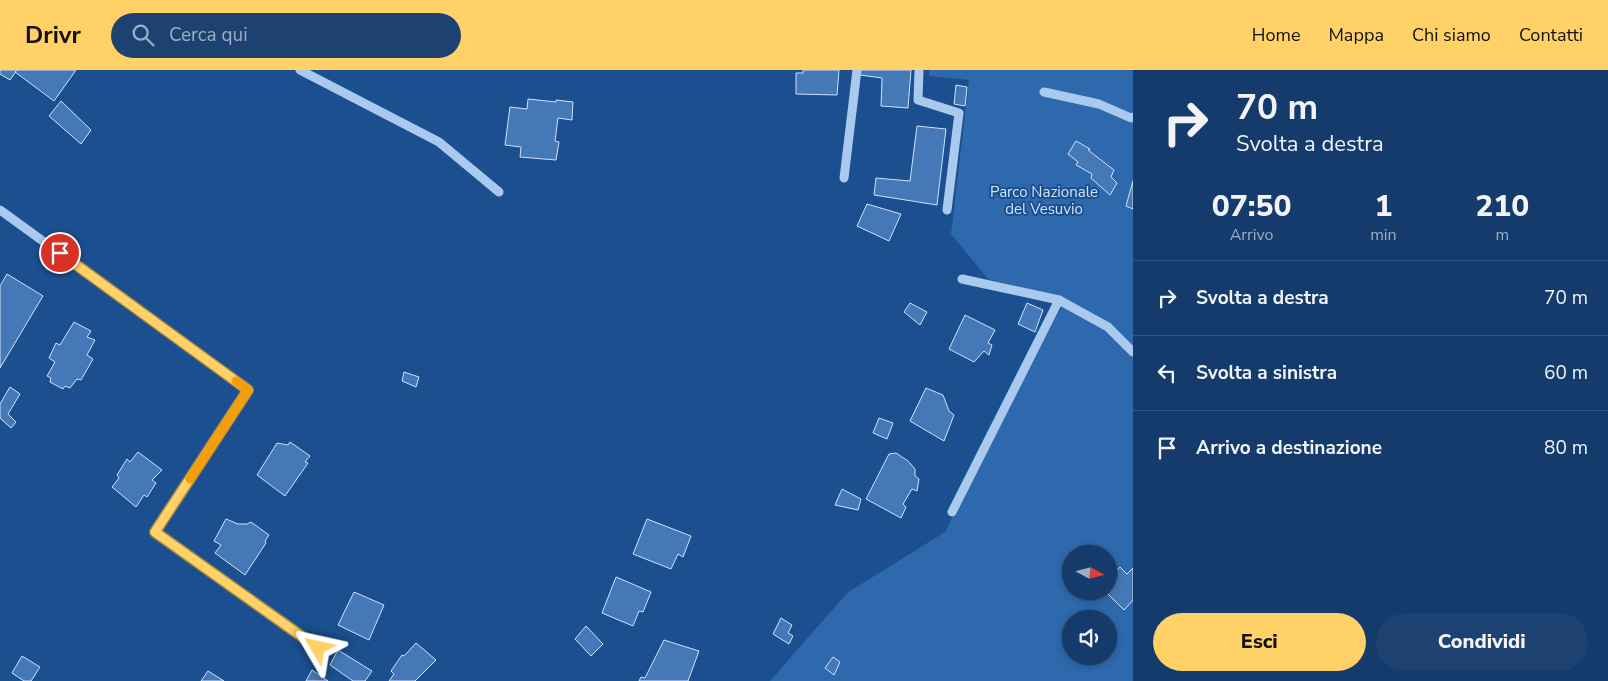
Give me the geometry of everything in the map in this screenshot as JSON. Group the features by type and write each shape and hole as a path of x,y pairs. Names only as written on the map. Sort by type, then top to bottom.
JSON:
{"lane":[{"path":"300,70 439,142 499,192"},
{"path":"844,178 857,70"},
{"path":"920,70 918,100 959,113 947,210"},
{"path":"1044,92 1099,104 1131,118 1133,117"},
{"path":"0,210 248,390 155,532 318,648"},
{"path":"962,279 1058,300 1108,327 1133,352"},
{"path":"952,512 1058,300"}],"green space":[{"name":"Parco Nazionale del Vesuvio","path":"929,70 1133,70 1133,681 770,681 847,593 945,532 1031,363 1066,299 988,279 951,234 969,80 929,76"}],"building":[{"path":"0,70 17,70 10,80 0,74"},
{"path":"17,70 76,70 54,101 15,72"},
{"path":"803,70 839,70 837,95 796,94 796,73 803,73"},
{"path":"860,70 911,70 908,108 881,106 882,78 860,75"},
{"path":"956,85 967,87 965,106 954,104"},
{"path":"528,99 573,102 572,120 558,118 555,141 559,142 556,160 520,157 521,147 505,145 510,107 527,109"},
{"path":"61,101 91,130 81,144 49,116"},
{"path":"917,126 946,129 937,205 874,195 876,178 910,181"},
{"path":"1076,141 1090,149 1088,150 1114,170 1111,177 1117,183 1110,195 1091,178 1092,174 1076,165 1078,162 1068,154"},
{"path":"1133,181 1133,209 1126,206"},
{"path":"867,204 901,214 889,241 857,226"},
{"path":"7,274 43,296 0,368 0,286"},
{"path":"910,303 927,312 920,325 904,312"},
{"path":"1027,303 1043,310 1035,332 1018,324"},
{"path":"965,315 995,330 988,343 992,345 989,355 984,351 974,362 949,349"},
{"path":"74,322 91,331 87,337 95,340 87,355 93,359 81,380 77,379 70,388 65,386 63,389 50,382 51,378 47,376 55,362 49,358 56,343 60,345"},
{"path":"404,372 419,377 416,387 402,381"},
{"path":"10,387 20,394 8,414 16,422 11,428 0,418 0,404"},
{"path":"926,388 943,395 949,411 954,415 944,441 910,421"},
{"path":"879,418 893,423 887,439 873,433"},
{"path":"290,442 310,456 305,462 308,463 285,496 257,475 277,443 288,445"},
{"path":"138,452 162,470 152,480 156,483 147,497 144,495 136,507 112,487 119,478 117,475 127,459 130,462"},
{"path":"896,453 908,461 915,469 915,476 919,479 917,491 912,489 903,504 906,507 901,518 866,499 889,454"},
{"path":"842,489 861,499 858,510 835,505"},
{"path":"226,519 238,524 251,522 269,535 265,541 266,543 245,575 215,553 221,545 214,541"},
{"path":"647,519 691,536 683,557 678,554 671,569 633,554"},
{"path":"1120,567 1127,574 1133,568 1133,600 1124,610 1114,600 1118,600 1118,569"},
{"path":"616,577 651,592 643,612 639,611 633,626 602,613"},
{"path":"354,592 384,605 369,640 338,625"},
{"path":"781,618 792,625 788,633 793,636 789,644 773,634"},
{"path":"586,626 603,644 591,656 575,639"},
{"path":"664,640 699,651 688,681 639,681 641,677 645,678"},
{"path":"416,643 436,660 415,681 389,681 394,674 391,671 402,655 404,656"},
{"path":"338,650 372,671 365,681 353,681 330,665"},
{"path":"22,656 40,667 31,681 24,681 12,673"},
{"path":"833,657 840,662 834,675 825,668"},
{"path":"312,670 328,681 306,681"},
{"path":"208,671 224,681 201,681"}],"slow traffic":[{"path":"190,479 248,390 236,381"}],"route":[{"path":"60,253 248,390 155,532 318,648"}]}
